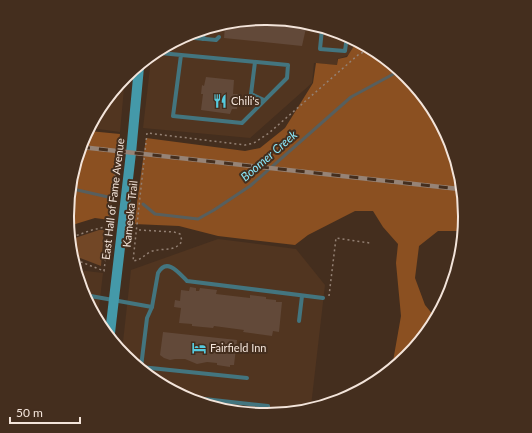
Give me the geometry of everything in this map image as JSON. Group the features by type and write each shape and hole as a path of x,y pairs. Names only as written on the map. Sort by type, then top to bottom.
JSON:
{"main road":[{"name":"East Hall of Fame Avenue","path":"110,328 131,153 138,75"}],"lane":[{"path":"322,33 320,49 345,51 346,43"},
{"path":"197,38 216,40 219,37"},
{"path":"166,54 288,65 287,78 242,123 173,116 180,55"},
{"path":"254,62 251,94 264,100"},
{"path":"142,361 147,318 152,307 158,273 164,267 169,266 176,269 187,281 323,298"},
{"path":"92,296 152,307"},
{"path":"299,321 302,296"},
{"path":"149,368 247,378"},
{"path":"211,400 268,406 268,408"}],"path":[{"name":"Kameoka Trail","path":"80,261 104,270 119,140"},
{"name":"Kameoka Trail","path":"139,230 174,232 180,234 182,240 180,245 173,248 150,252 139,260 132,261 144,161"},
{"name":"Kameoka Trail","path":"76,236 106,227"},
{"path":"323,298 329,296 336,238 370,243"}],"shaded area":[{"path":"253,25 279,25 328,35 355,47 350,54 337,59 337,65 314,63 312,83 250,138 143,128 150,64 181,45 204,35"},
{"path":"354,46 383,65 410,90 425,110 438,132 454,179 458,216 457,231 438,231 419,246 415,278 425,305 431,313 410,343 393,359 401,316 396,263 398,244 383,227 373,211 355,211 308,235 295,245 218,236 179,226 134,224 146,138 245,151 260,148 285,128 313,83 316,63 337,65 338,59 347,57"},
{"path":"124,88 120,132 96,129 107,110"},
{"path":"94,132 120,134 110,220 95,218 75,224 76,192 81,167"},
{"path":"99,230 104,230 101,266 79,257 76,238"},
{"path":"218,239 296,249 325,285 311,402 279,408 253,408 229,404 204,398 181,388 149,368 123,344 131,270"},
{"path":"83,271 103,273 99,310 89,290"}],"building":[{"path":"253,25 279,25 306,30 302,46 224,38 225,30"},
{"name":"Chili's","path":"206,77 234,80 233,94 239,94 237,109 232,109 230,114 201,110 203,94 201,94 202,85 204,86"},
{"path":"190,287 196,288 196,291 199,291 200,288 217,290 216,294 250,298 250,295 266,297 266,299 282,302 279,332 273,331 272,336 243,332 244,330 214,326 213,328 192,326 192,324 179,323 181,308 174,307 175,300 180,301 181,290 189,291"},
{"name":"Fairfield Inn","path":"163,332 237,340 234,365 230,365 230,367 207,362 197,364 185,359 170,360 164,358 160,355"}],"waterway":[{"name":"Boomer Creek","path":"143,204 155,214 198,219 250,186 351,97 393,74"},
{"name":"Boomer Creek","path":"76,190 108,197"}],"railway":[{"path":"87,148 455,189"}],"place":[{"name":"Chili's","path":"220,101"},
{"name":"Fairfield Inn","path":"199,348"}]}
